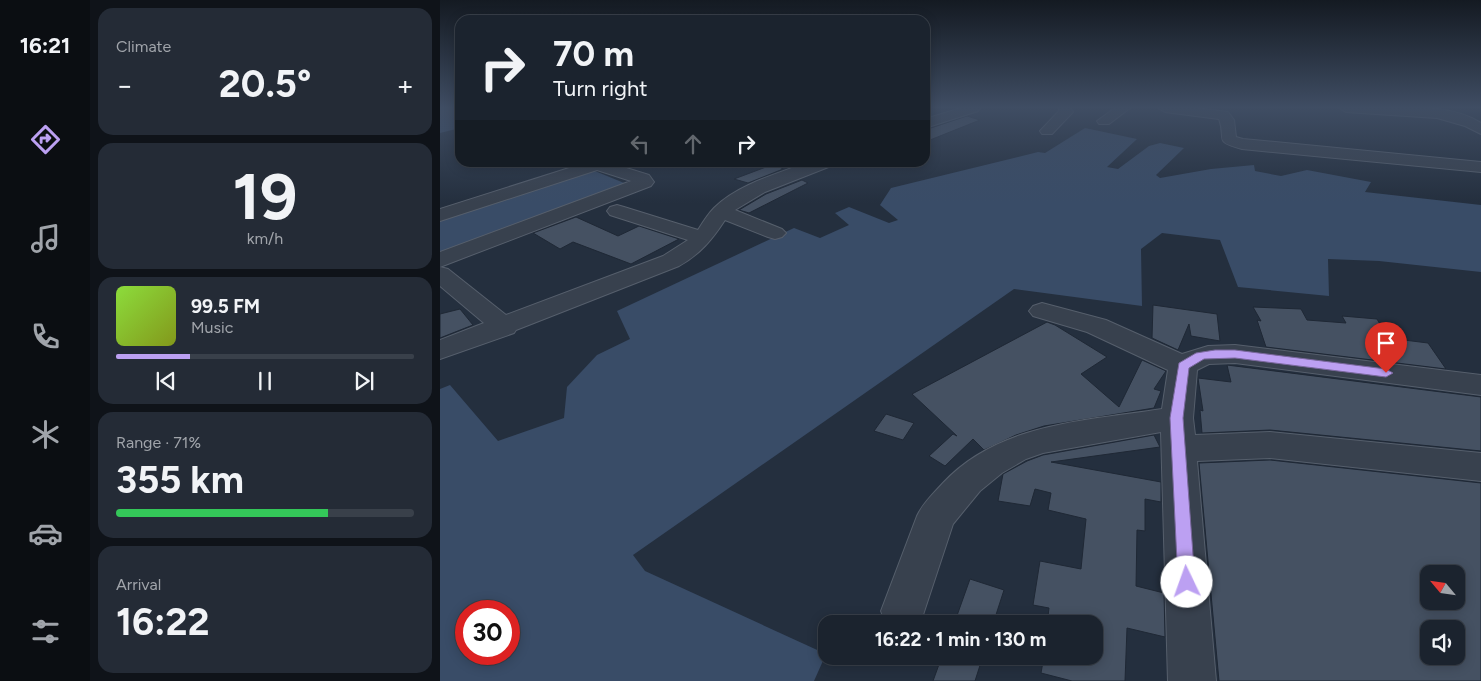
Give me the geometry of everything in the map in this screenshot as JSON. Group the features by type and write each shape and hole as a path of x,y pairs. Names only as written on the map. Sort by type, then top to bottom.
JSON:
{"street":[{"path":"1229,140 1242,144 1481,167"},
{"path":"440,215 585,167"},
{"path":"440,260 646,182 644,179 604,167"},
{"path":"440,350 506,327 671,261 690,250 703,238 722,212 756,191 813,167"},
{"path":"617,211 703,238"},
{"path":"722,212 775,233"},
{"path":"440,274 506,327"},
{"path":"1042,311 1085,322 1183,366"},
{"path":"1183,366 1200,356 1235,354 1481,385"},
{"path":"1183,366 1178,433 1192,681"},
{"path":"903,611 936,516 967,481 990,463 1014,450 1039,441 1178,433 1270,445 1481,467"}],"water":[{"path":"1066,140 1136,140 1107,167 1118,169 1149,146 1160,143 1184,148 1156,175 1160,178 1211,169 1254,165 1255,171 1281,176 1307,170 1371,182 1365,192 1481,205 1481,272 1379,261 1328,259 1329,296 1238,287 1220,240 1162,233 1141,249 1142,306 1014,289 633,555 645,571 818,650 818,665 821,665 814,681 440,681 440,389 450,385 498,441 564,418 567,387 597,355 630,339 617,311 794,228 820,238 849,225 835,213 849,207 889,223 898,220 880,205 891,188 1038,152 1045,153"},
{"path":"590,169 629,185 440,253 440,219"}],"building":[{"path":"766,167 779,167 783,169 748,183 734,179"},
{"path":"802,180 808,183 749,213 739,210 766,194"},
{"path":"576,217 618,236 639,226 679,239 631,264 573,242 560,249 533,233"},
{"path":"1153,305 1217,314 1220,341 1191,336 1189,324 1178,350 1152,338"},
{"path":"1253,307 1301,309 1307,320 1346,323 1342,316 1377,319 1388,338 1428,343 1446,369 1266,347 1257,320 1261,321"},
{"path":"460,309 473,325 440,338 440,314"},
{"path":"1047,322 1107,357 1081,374 1119,407 1142,360 1166,371 1154,389 1161,391 1154,408 1044,426 1016,435 984,450 973,439 945,466 929,456 953,434 957,436 912,394"},
{"path":"1227,365 1481,397 1481,451 1270,430 1202,433 1200,410 1203,411 1198,378 1231,382"},
{"path":"886,414 914,423 903,440 874,431"},
{"path":"1154,435 1160,447 1051,462 1161,482 1161,502 1145,499 1145,531 1137,530 1136,586 1164,593 1165,637 1127,628 1125,681 1072,681 1041,673 1042,665 1103,665 1103,615 1048,615 1049,608 1033,605 1040,561 1081,569 1086,519 1048,510 1051,493 1035,489 1030,506 998,501 1003,474 1043,455"},
{"path":"1270,460 1481,483 1481,681 1219,681 1199,463"},
{"path":"970,579 1004,590 996,615 957,615"},
{"path":"939,665 980,665 975,681 933,681"}],"route":[{"path":"1187,582 1177,418 1180,375 1183,366 1200,356 1235,354 1386,373"}]}
